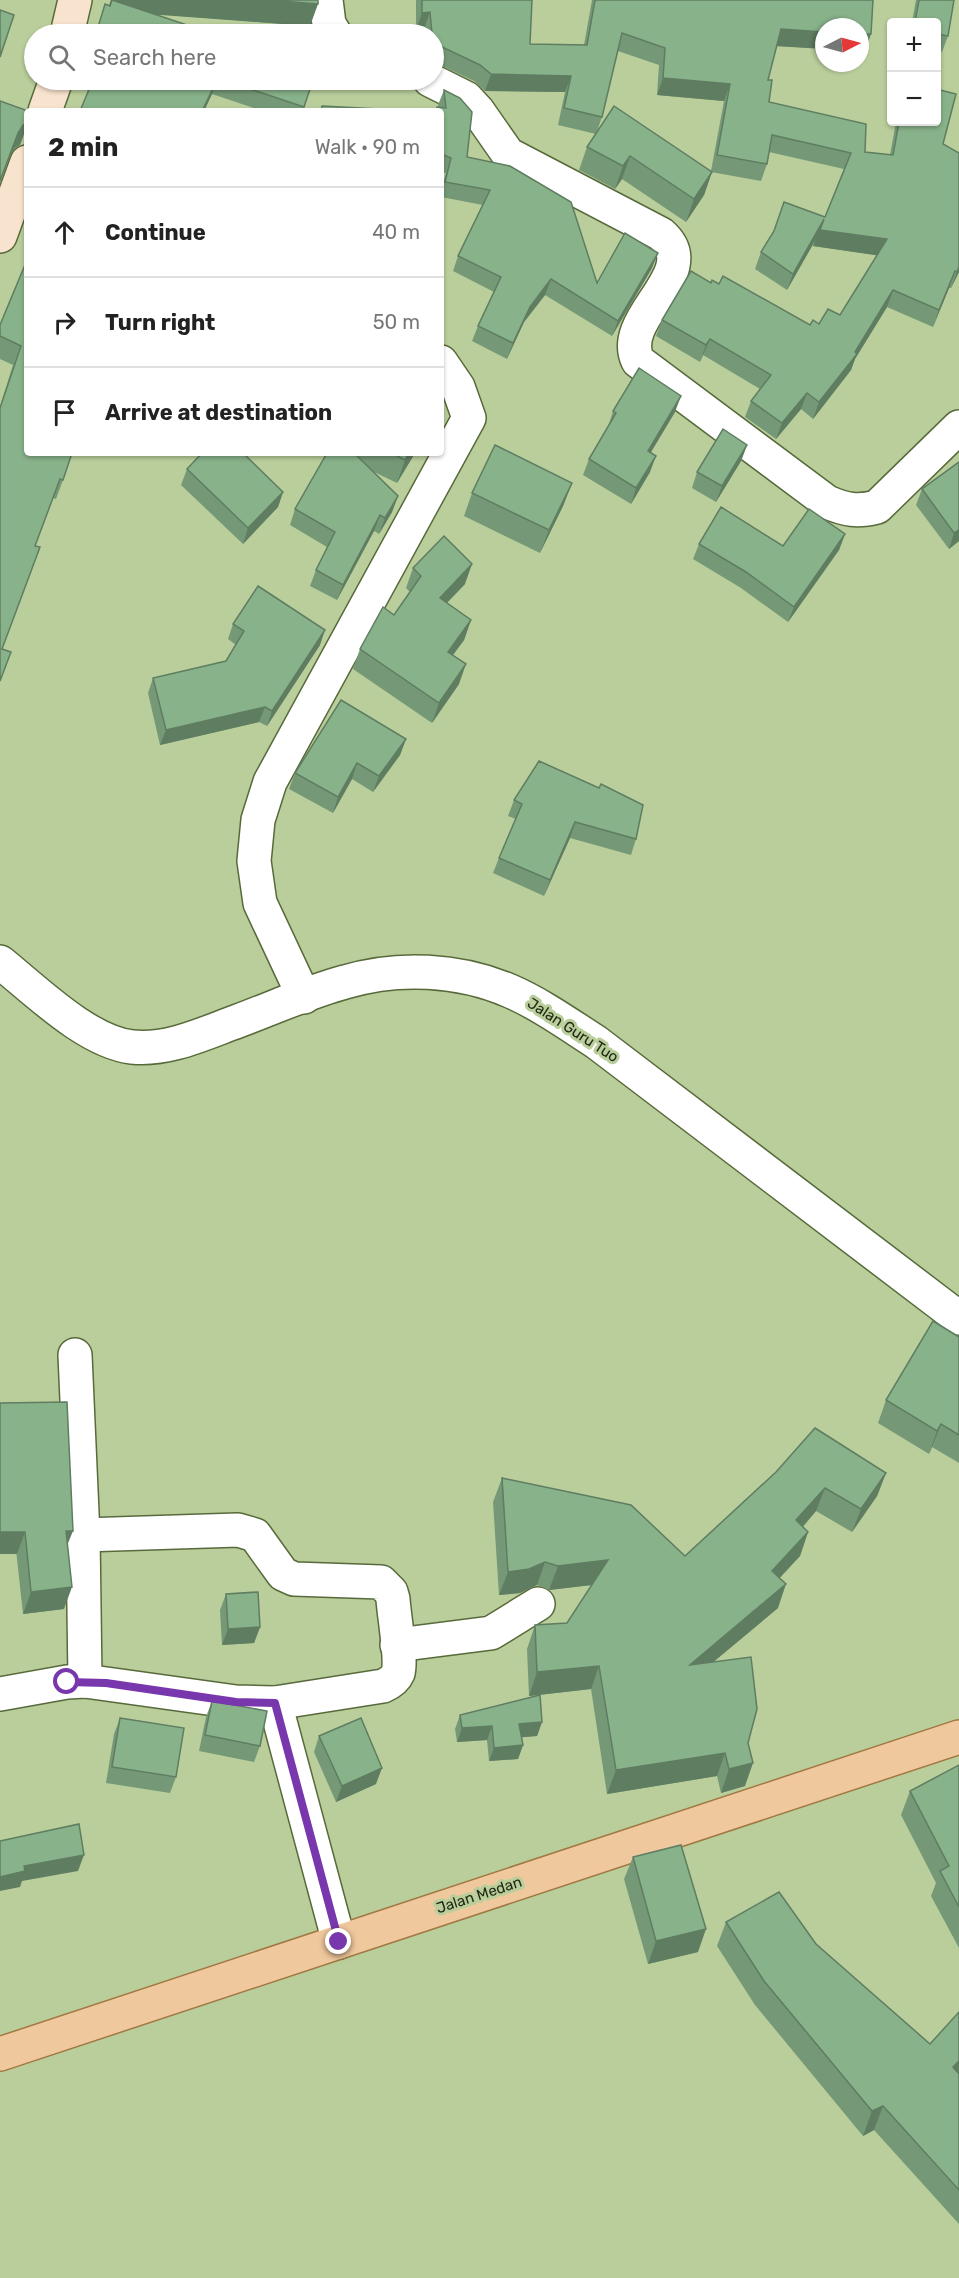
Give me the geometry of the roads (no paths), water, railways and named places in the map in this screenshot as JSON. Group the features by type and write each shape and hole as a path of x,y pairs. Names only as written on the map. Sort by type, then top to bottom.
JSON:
{"main road":[{"name":"Jalan Medan","path":"0,2054 959,1737"}],"street":[{"path":"69,24 75,0"},
{"path":"326,0 328,24"},
{"path":"444,87 466,98 478,111 508,154 661,234 670,242 675,254 672,270 636,334 633,350 638,360 827,502 845,510 860,512 877,507 959,428"},
{"path":"46,108 52,90"},
{"path":"0,236 24,170"},
{"path":"304,997 260,903 254,861 258,820 270,782 469,418 459,387 444,366"},
{"name":"Jalan Guru Tuo","path":"0,962 83,1028 109,1041 133,1047 165,1046 346,981 383,974 422,971 457,975 509,991 554,1014 596,1042 959,1318"},
{"path":"75,1355 83,1535 85,1681"},
{"path":"0,1694 85,1681 236,1702 275,1703 383,1686 392,1682 398,1672 393,1599 391,1592 381,1582 294,1579 284,1574 255,1535 238,1530 83,1535"},
{"path":"397,1645 491,1633 538,1604"},
{"path":"275,1703 339,1942"}]}
